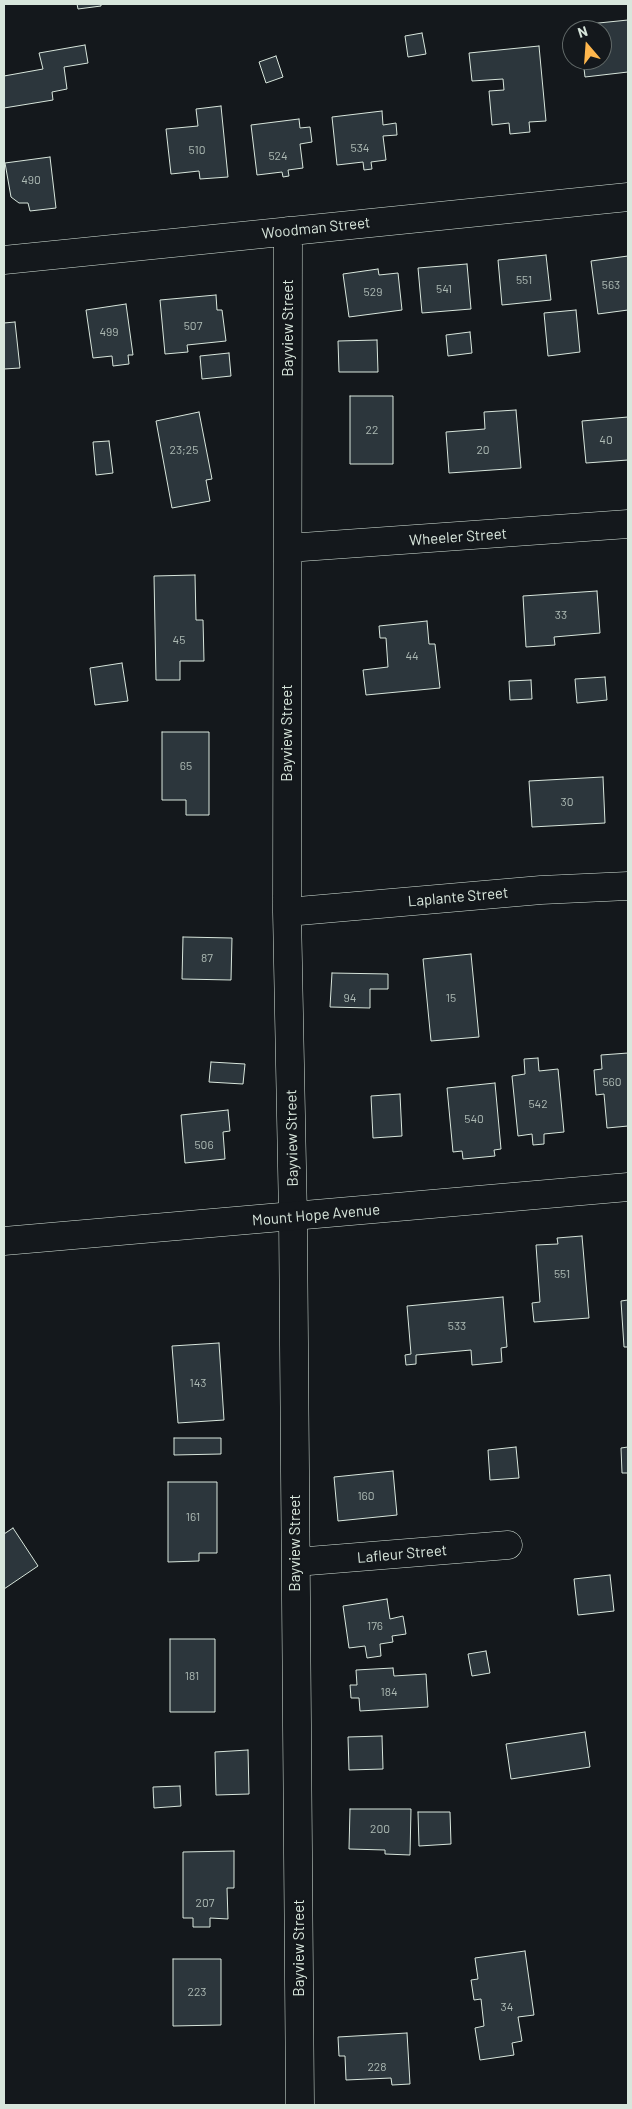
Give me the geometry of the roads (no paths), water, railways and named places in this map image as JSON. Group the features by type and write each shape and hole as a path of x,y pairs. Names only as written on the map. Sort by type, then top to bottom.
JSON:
{"street":[{"name":"Woodman Street","path":"4,260 628,197"},
{"name":"Bayview Street","path":"288,231 287,912 293,1217 300,2105"},
{"name":"Wheeler Street","path":"288,548 628,524"},
{"name":"Laplante Street","path":"287,912 541,890 628,886"},
{"name":"Mount Hope Avenue","path":"4,1241 628,1187"},
{"name":"Lafleur Street","path":"296,1562 508,1545"}]}
